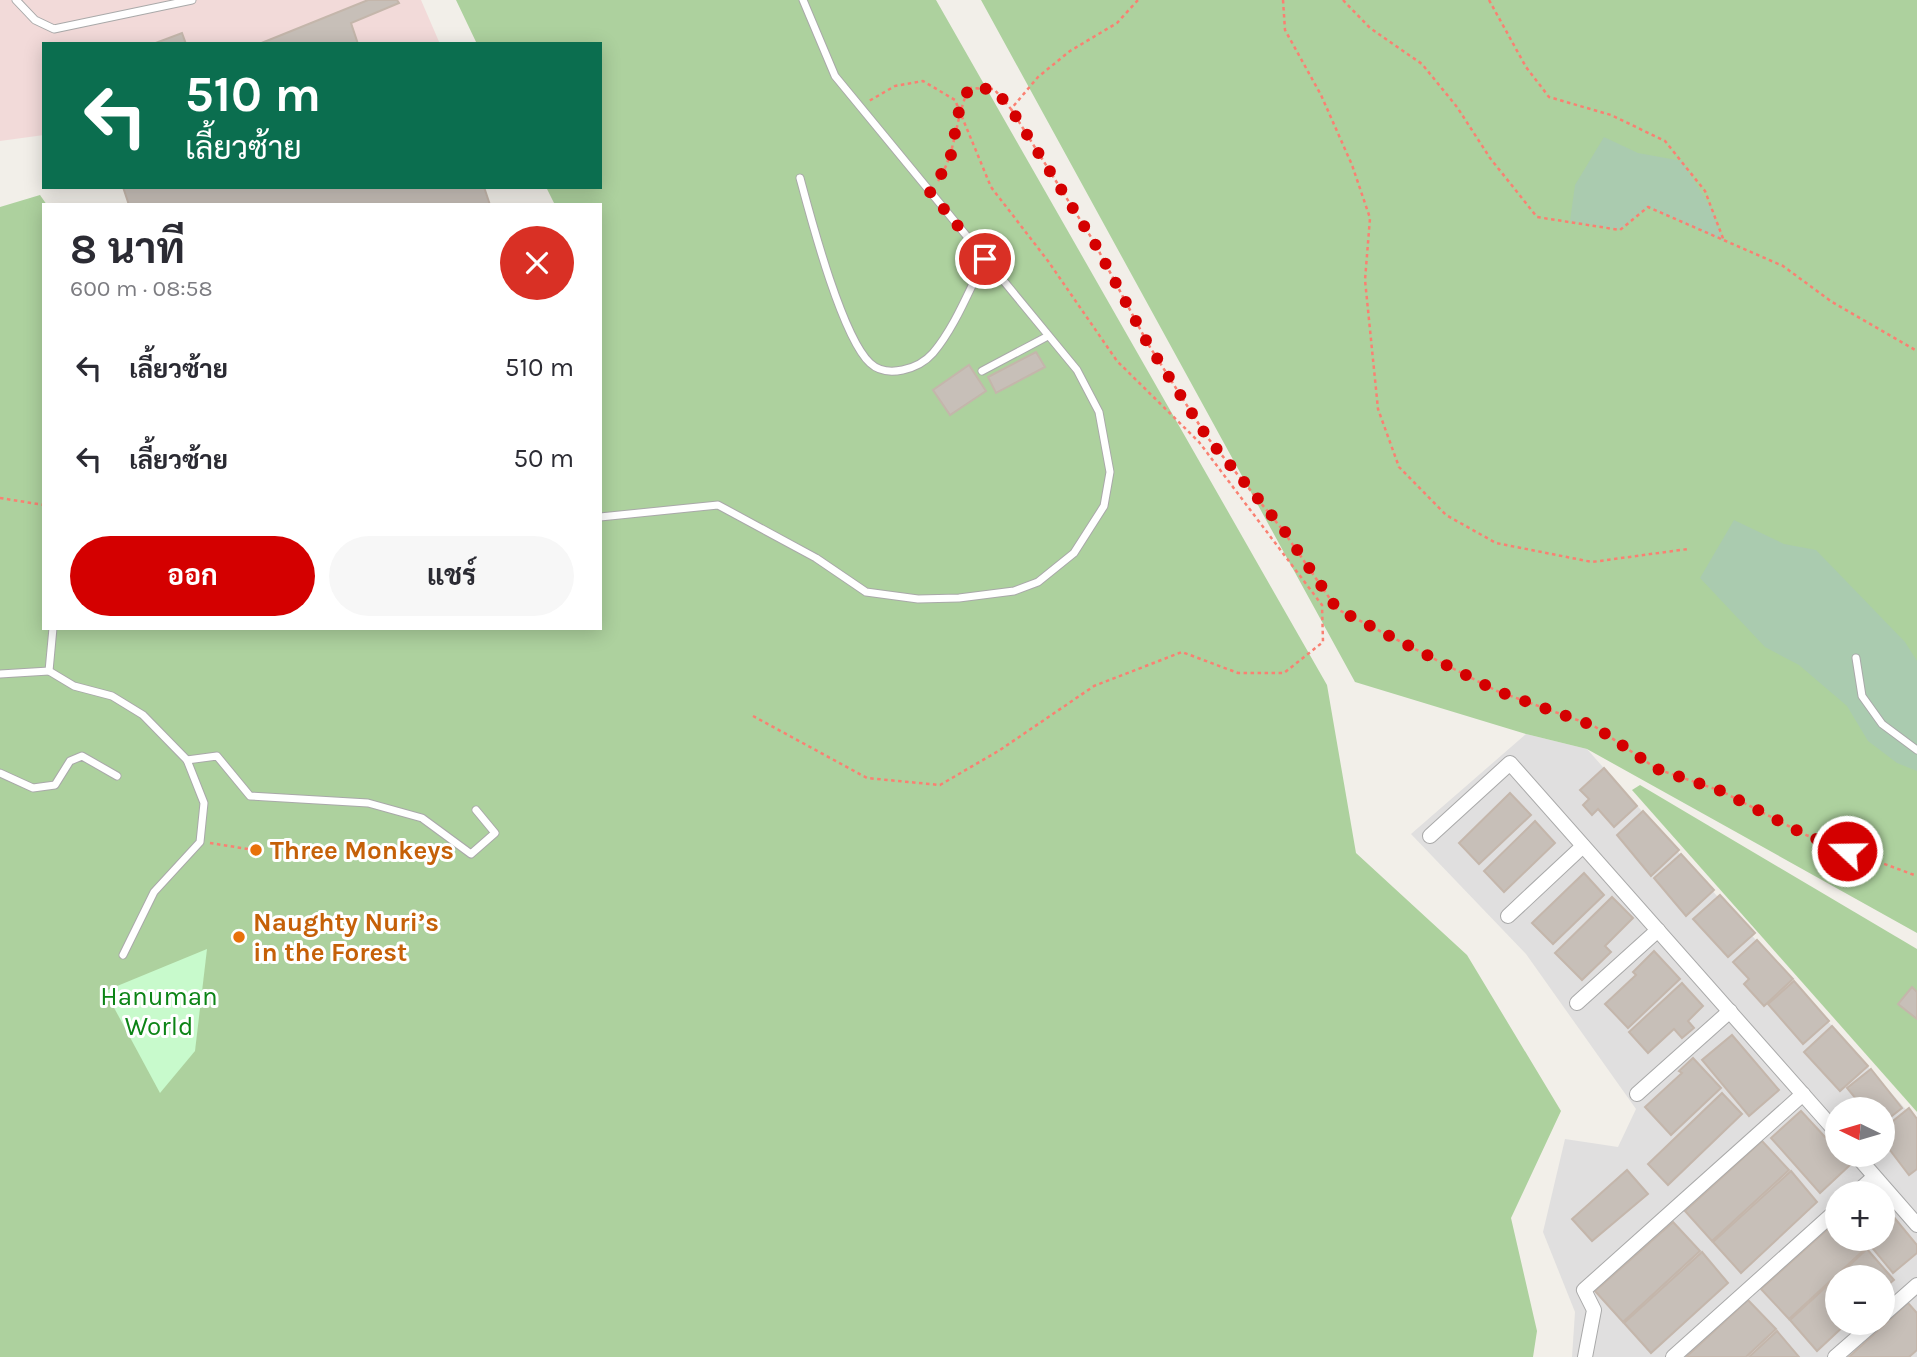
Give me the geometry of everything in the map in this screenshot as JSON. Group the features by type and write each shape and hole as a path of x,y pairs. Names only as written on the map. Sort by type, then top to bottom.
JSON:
{"street":[{"path":"1430,835 1510,763 1825,1119"},
{"path":"1508,916 1583,846"},
{"path":"1577,1003 1658,930"},
{"path":"1637,1094 1730,1011"},
{"path":"1585,1357 1594,1310 1584,1290 1803,1094"},
{"path":"1866,1167 1917,1225"},
{"path":"1870,1181 1874,1177"},
{"path":"1673,1357 1825,1221"},
{"path":"1895,1304 1917,1285"},
{"path":"1835,1357 1860,1335"}],"lane":[{"path":"16,0 35,20 54,29 192,0"},
{"path":"602,517 718,505 816,558 866,592 918,599 959,598 1014,590 1038,582 1074,553 1104,506 1110,472 1099,412 1077,370 835,76 803,0"},
{"path":"800,178 816,235 852,337 871,364 887,370 909,369 933,354 985,259"},
{"path":"982,371 1048,336"},
{"path":"49,671 53,630"},
{"path":"1857,658 1862,696 1882,724 1917,750"},
{"path":"0,674 49,671 74,686 111,696 143,715 187,760 204,803 200,842 154,891 123,955"},
{"path":"0,773 33,788 55,785 70,761 82,756 117,776"},
{"path":"187,760 217,756 250,796 368,803 422,818 471,854 495,833 476,810"}],"path":[{"path":"1011,109 1038,77 1070,51 1117,23 1138,0"},
{"path":"1283,0 1285,30 1321,95 1352,165 1370,218 1365,280 1378,409 1399,467 1446,514 1496,543 1592,562 1688,549"},
{"path":"1343,0 1370,28 1422,64 1457,107 1490,158 1537,217 1620,230 1647,207 1783,266 1832,302 1917,351"},
{"path":"1489,0 1526,67 1549,97 1611,115 1665,141 1705,191 1724,241"},
{"path":"753,716 867,778 940,785 1000,750 1094,686 1182,652 1238,673 1284,673 1323,642 1322,605 1199,442 1116,361 1048,261 991,187 956,100 923,82 895,86 860,106"},
{"path":"930,192 950,160 959,111 969,88 994,89 1011,109 1094,242 1148,344 1207,437 1283,529 1337,609 1497,691 1594,726 1657,769 1721,791 1806,835 1917,876"},
{"path":"0,498 42,505"},
{"path":"200,842 254,850"}],"shaded area":[{"path":"0,0 421,0 439,42 42,42 42,135 0,141"},
{"path":"1526,734 1587,749 1895,1097 1825,1097 1825,1167 1895,1167 1895,1097 1917,1122 1917,1357 1572,1357 1575,1312 1543,1232 1565,1139 1618,1147 1636,1109 1526,954 1411,834"}],"green space":[{"path":"456,0 936,0 1327,685 1356,853 1467,955 1561,1111 1511,1218 1537,1331 1533,1357 0,1357 0,207 40,195 46,203 42,203 42,630 602,630 602,203 554,203 547,189 602,189 602,42 476,42"},
{"path":"981,0 1917,0 1917,933 1587,749 1526,734 1355,682"},
{"path":"1604,137 1638,153 1682,161 1712,210 1724,241 1648,207 1620,230 1570,221 1575,185"},
{"path":"1734,520 1784,544 1816,550 1905,642 1917,661 1917,771 1897,763 1868,741 1847,706 1799,665 1765,647 1700,578"},
{"path":"1640,785 1917,949 1917,1112 1632,790"},
{"name":"Hanuman World","path":"207,949 195,1051 160,1093 105,991"}],"building":[{"path":"368,0 397,0 399,3 351,23 357,42 264,42"},
{"path":"182,33 185,42 158,42"},
{"path":"124,189 485,189 489,203 128,203"},
{"path":"1036,352 1045,367 996,393 988,377"},
{"path":"969,365 986,391 950,415 933,390"},
{"path":"1604,768 1637,806 1614,827 1598,809 1592,815 1583,805 1589,799 1580,790"},
{"path":"1510,793 1531,815 1479,864 1459,843"},
{"path":"1643,811 1679,850 1651,876 1617,835"},
{"path":"1535,821 1555,843 1504,892 1484,871"},
{"path":"1681,854 1714,890 1686,916 1654,878"},
{"path":"1584,873 1604,895 1553,944 1532,923"},
{"path":"1720,895 1755,933 1728,957 1693,919"},
{"path":"1612,897 1633,918 1605,946 1611,952 1582,980 1555,953"},
{"path":"1757,940 1793,979 1764,1006 1744,984 1749,979 1733,962"},
{"path":"1654,951 1680,979 1628,1028 1605,1004 1636,975 1633,972"},
{"path":"1794,981 1829,1021 1803,1044 1768,1004"},
{"path":"1682,983 1703,1006 1688,1021 1694,1028 1682,1038 1674,1029 1648,1053 1629,1032"},
{"path":"1912,987 1917,992 1917,1019 1898,1004"},
{"path":"1832,1026 1868,1066 1840,1091 1804,1052"},
{"path":"1732,1035 1779,1090 1749,1116 1702,1060"},
{"path":"1693,1058 1721,1088 1671,1135 1645,1107 1682,1073 1679,1071"},
{"path":"1871,1069 1893,1097 1854,1097 1847,1088"},
{"path":"1722,1093 1742,1114 1668,1185 1648,1164"},
{"path":"1895,1099 1902,1108 1895,1114"},
{"path":"1909,1108 1917,1119 1917,1169 1909,1175 1895,1157 1895,1119"},
{"path":"1801,1111 1825,1137 1825,1167 1848,1167 1833,1181 1825,1181 1825,1188 1820,1193 1771,1138"},
{"path":"1762,1141 1789,1170 1712,1241 1685,1211"},
{"path":"1627,1170 1648,1194 1592,1241 1572,1219"},
{"path":"1791,1171 1817,1202 1741,1273 1713,1242"},
{"path":"1895,1218 1917,1245 1917,1253 1895,1271 1895,1265 1886,1265 1875,1251 1895,1251"},
{"path":"1673,1222 1700,1251 1623,1322 1595,1291"},
{"path":"1825,1232 1825,1251 1863,1251 1848,1265 1825,1265 1825,1286 1789,1319 1761,1289"},
{"path":"1865,1251 1869,1251 1881,1265 1850,1265"},
{"path":"1702,1252 1728,1283 1651,1353 1624,1323"},
{"path":"1825,1288 1825,1335 1834,1335 1817,1351 1790,1320"},
{"path":"1748,1300 1776,1329 1746,1357 1686,1357"},
{"path":"1908,1303 1917,1313 1917,1350 1909,1357 1849,1357 1873,1335 1895,1335 1895,1315"},
{"path":"1777,1331 1799,1357 1749,1357"}],"place":[{"name":"Three Monkeys","path":"256,850"},
{"name":"Naughty Nuri’s in the Forest","path":"239,937"}],"route":[{"path":"985,259 930,192 950,160 959,111 969,88 994,89 1011,109 1094,242 1148,344 1207,437 1283,529 1337,609 1497,691 1594,726 1657,769 1721,791 1806,835 1847,851"}]}
